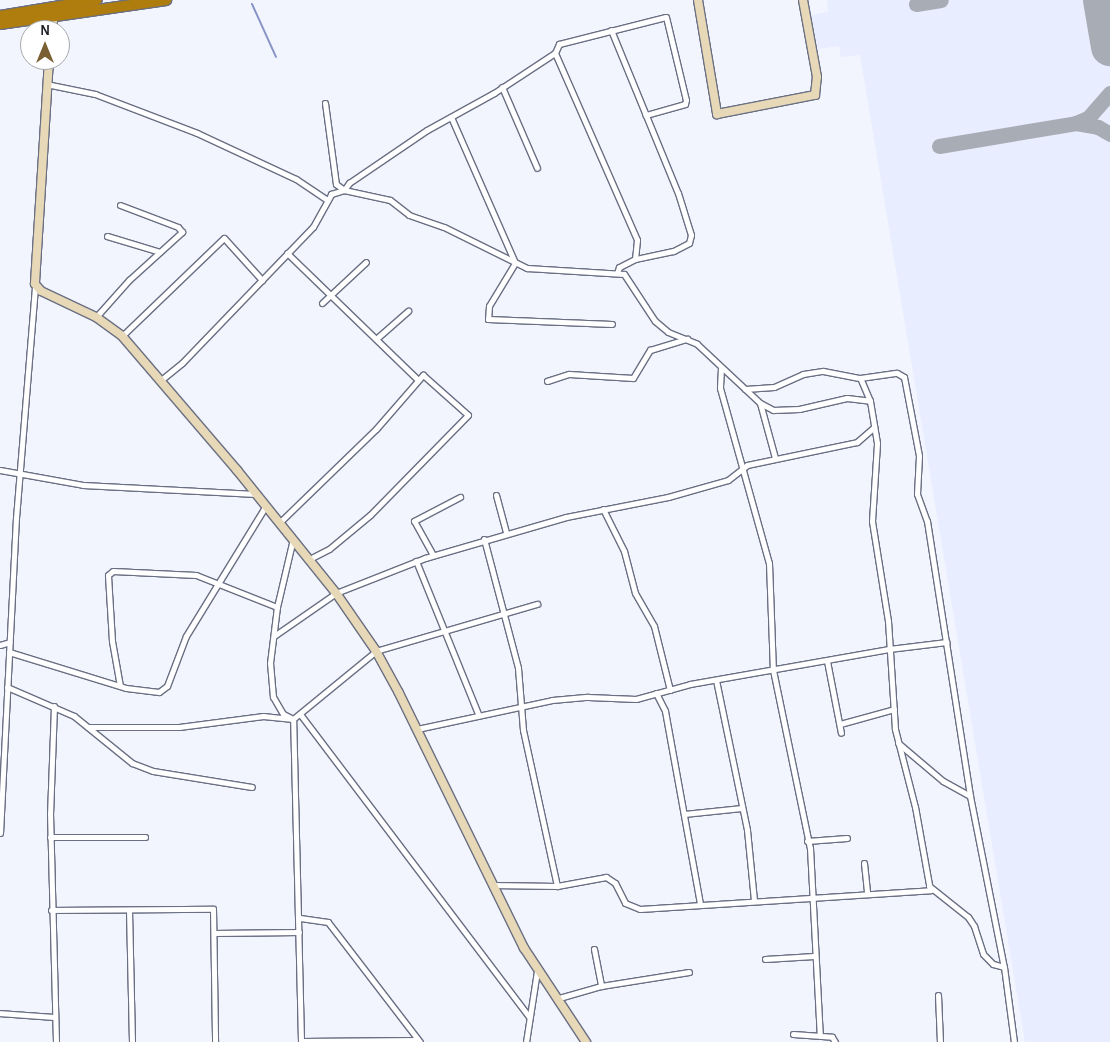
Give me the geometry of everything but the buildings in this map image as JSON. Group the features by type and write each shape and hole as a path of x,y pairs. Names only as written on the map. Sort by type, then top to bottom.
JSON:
{"highway":[{"path":"0,24 98,0"},
{"path":"0,16 166,0"}],"main road":[{"path":"698,0 717,114 814,95 817,77 803,0"},
{"path":"53,20 54,11"},
{"path":"48,70 35,284 41,291 96,318 122,336 256,494 336,593 376,651 417,729 492,884 537,971 559,998 586,1042"}],"street":[{"path":"161,380 182,362 313,227 331,194 344,190 349,183 451,116 502,87 555,53 559,44 666,17 686,100 685,104 646,115"},
{"path":"611,30 678,193 691,239 673,251 635,259 619,267 617,273"},
{"path":"555,53 637,240 635,259"},
{"path":"46,84 95,94 196,133 296,179 327,200"},
{"path":"502,87 537,168"},
{"path":"325,103 336,184 344,190 390,200 409,215 444,227 515,263 542,270 617,273 627,276 655,321 668,332 688,339 760,403 781,411 847,398 870,401"},
{"path":"451,116 515,263"},
{"path":"96,318 109,300 181,234 182,229 120,205"},
{"path":"107,236 160,252"},
{"path":"122,336 224,238 262,280"},
{"path":"287,253 332,293 418,380"},
{"path":"322,303 366,262"},
{"path":"515,263 489,306 488,319 612,324"},
{"path":"0,833 2,722 7,687 20,473 35,284"},
{"path":"376,339 408,311"},
{"path":"547,381 570,374 632,378 650,350 688,339"},
{"path":"722,368 720,388 769,563 773,670 807,841 812,898 814,956 819,976 820,1036"},
{"path":"745,389 774,387 803,374 823,371 860,378 897,372 904,377 919,456 917,494 927,521 970,796 1004,967 1014,1042"},
{"path":"279,523 376,428 418,380 427,375 468,415 363,522 329,549 309,559"},
{"path":"492,884 557,886 606,877 615,883 625,903 631,907 655,909 700,903 812,898 867,892 930,890 915,807 898,743 888,621 872,521 878,462 870,401 860,378"},
{"path":"760,403 775,458"},
{"path":"274,636 336,593 433,555 506,533 720,483 738,474 743,468 775,458 857,442 874,426"},
{"path":"0,470 84,485 256,494"},
{"path":"496,495 506,533"},
{"path":"433,555 414,521 460,497"},
{"path":"9,652 120,686 150,693 159,692 167,686 186,636 266,507"},
{"path":"603,509 624,551 635,593 654,626 670,690"},
{"path":"293,539 278,607 270,663 273,697 283,714 293,720"},
{"path":"484,539 518,668 520,706 530,768 557,886"},
{"path":"416,561 478,714"},
{"path":"120,686 114,661 108,575 113,571 196,575 278,607"},
{"path":"88,728 179,727 263,716 293,720 376,651 537,604"},
{"path":"0,645 10,642"},
{"path":"417,729 520,706 588,697 622,701 716,680 889,649 947,642"},
{"path":"827,661 841,733"},
{"path":"716,680 752,859 754,900"},
{"path":"7,687 54,706 88,728 132,763 153,771 252,787"},
{"path":"656,693 665,711 700,903"},
{"path":"54,706 50,837 56,1042"},
{"path":"840,724 894,709"},
{"path":"300,714 529,1017"},
{"path":"293,720 301,1041 419,1041"},
{"path":"898,743 943,782 970,796"},
{"path":"684,814 742,808"},
{"path":"50,837 145,837"},
{"path":"807,841 847,838"},
{"path":"864,863 867,892"},
{"path":"929,886 968,918 974,926 984,954 993,964 1004,967"},
{"path":"51,910 207,907 213,909 215,1042"},
{"path":"129,910 132,1042"},
{"path":"298,918 328,922 419,1041"},
{"path":"214,933 299,932"},
{"path":"594,948 601,986"},
{"path":"765,959 814,956"},
{"path":"526,1042 537,971"},
{"path":"559,998 601,986 689,972"},
{"path":"938,995 940,1042"},
{"path":"0,1013 55,1017"},
{"path":"793,1034 832,1037 835,1042"}],"shaded area":[{"path":"827,0 1110,0 1110,1042 1025,1042 860,55 841,57 839,46 818,49 811,15 828,12"}],"waterway":[{"path":"252,4 276,57"}],"taxiway":[{"path":"916,4 941,0"},
{"path":"1095,0 1104,12"},
{"path":"1076,123 1088,118 1110,93"},
{"path":"939,146 1076,123 1098,127 1110,134"}],"runway":[{"path":"1102,0 1110,47"}]}
